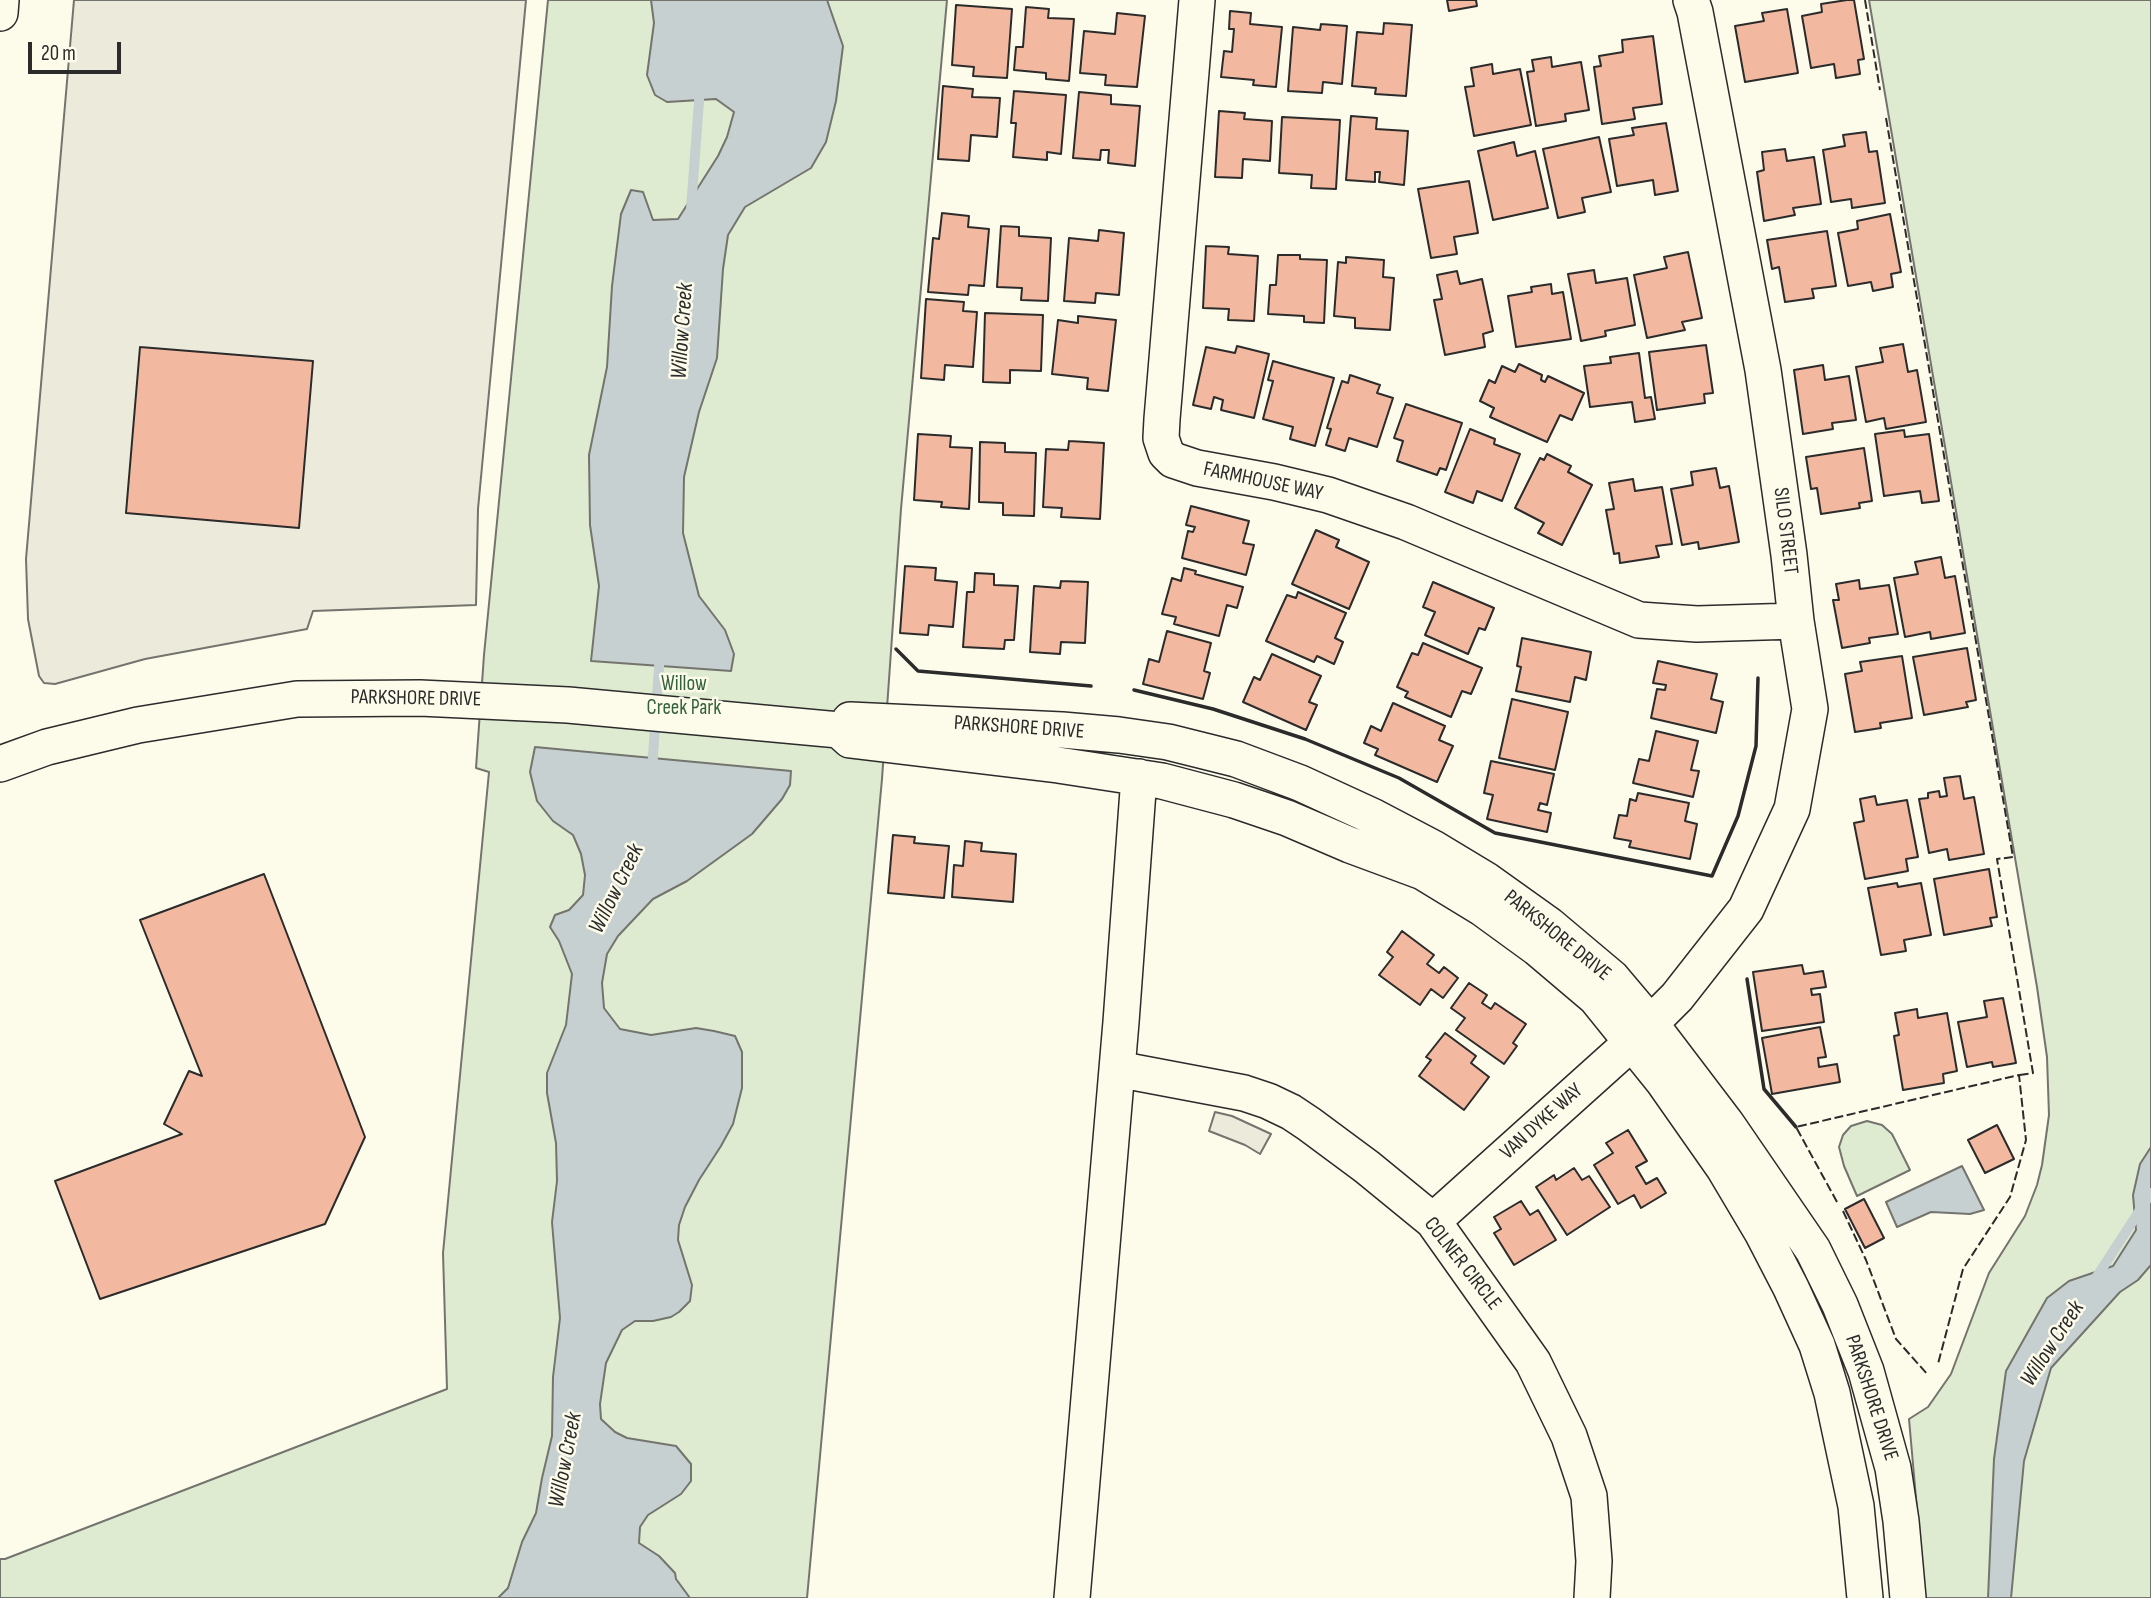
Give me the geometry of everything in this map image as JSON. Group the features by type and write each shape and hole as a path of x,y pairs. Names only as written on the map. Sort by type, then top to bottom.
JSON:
{"street":[{"path":"0,12 1,0"},
{"name":"FARMHOUSE WAY","path":"1197,0 1162,419 1161,438 1166,453 1174,460 1197,468 1328,495 1406,522 1639,620 1697,624 1796,621"},
{"name":"SILO STREET","path":"1641,1033 1676,997 1746,909 1791,809 1810,709 1763,370 1690,0"},
{"name":"PARKSHORE DRIVE","path":"0,764 47,747 138,725 297,699 467,699 682,714 839,730 850,740 1058,765 1162,781 1287,818 1423,872 1482,908 1537,948 1641,1033 1726,1123 1789,1214 1813,1250 1840,1306 1866,1371 1893,1468 1908,1598"},
{"name":"PARKSHORE DRIVE","path":"839,730 851,719 1062,730 1168,742 1236,760 1300,783 1433,848 1486,880 1549,925 1612,978 1663,1081 1724,1168 1786,1277 1816,1345 1832,1393 1856,1506 1865,1598"},
{"path":"1072,1598 1139,777"},
{"name":"VAN DYKE WAY","path":"1433,1221 1641,1033"},
{"name":"COLNER CIRCLE","path":"1116,1069 1244,1093 1291,1112 1367,1167 1433,1221 1533,1362 1569,1436 1589,1496 1594,1561 1592,1598"}],"green space":[{"name":"Willow Creek Park","path":"548,0 947,0 901,509 882,779 807,1598 0,1598 0,1559 447,1389 443,1253 489,772 476,768 484,655"},
{"path":"1869,0 2151,0 2151,1598 1922,1598 1922,1566 1909,1419 1928,1407 1951,1374 1989,1273 2025,1216 2042,1165 2049,1115 2047,1057 2037,987"},
{"path":"1867,1121 1882,1125 1892,1134 1910,1170 1857,1196 1839,1147 1843,1135 1851,1126"}],"shaded area":[{"path":"74,0 526,0 478,509 476,605 313,611 307,629 145,659 55,684 44,683 39,676 28,619 26,559"},
{"path":"1215,1112 1232,1116 1271,1134 1260,1154 1209,1131"}],"water":[{"path":"651,0 827,0 843,46 836,101 826,142 811,168 745,207 728,235 717,358 699,412 684,477 683,533 699,596 725,630 734,654 731,671 591,661 599,586 590,525 589,455 607,367 612,286 621,214 631,190 643,192 653,220 678,219 718,156 734,112 716,99 667,102 655,95 647,75 654,23"},
{"path":"535,747 791,771 790,785 782,799 752,834 687,881 653,899 618,936 607,954 602,983 604,1008 620,1029 651,1035 696,1028 714,1031 735,1036 742,1052 742,1088 733,1124 699,1180 679,1225 678,1240 692,1285 690,1301 671,1317 635,1321 622,1330 606,1363 600,1404 601,1419 615,1432 627,1438 676,1446 691,1464 691,1481 681,1494 648,1515 640,1527 639,1543 659,1556 675,1573 676,1579 690,1598 498,1598 508,1588 522,1542 536,1513 552,1436 553,1377 560,1318 552,1222 557,1181 556,1143 547,1093 547,1073 566,1025 572,974 559,941 550,927 555,915 569,910 583,895 585,875 581,854 573,835 553,821 537,801 530,772"},
{"path":"2151,1147 2151,1265 2138,1280 2120,1292 2051,1368 2024,1461 2011,1598 1988,1598 1994,1459 2006,1371 2047,1298 2069,1281 2113,1266 2136,1230 2133,1195 2140,1164"},
{"path":"1962,1166 1984,1210 1970,1214 1931,1212 1897,1227 1886,1202"}],"building":[{"path":"1447,0 1476,0 1477,6 1449,11"},
{"path":"1854,0 1864,59 1858,60 1860,74 1836,78 1834,64 1811,68 1802,16 1822,12 1821,4"},
{"path":"956,5 1012,9 1007,78 973,76 974,67 952,65"},
{"path":"1026,7 1049,9 1048,18 1074,19 1069,81 1046,79 1046,73 1014,70 1016,47 1023,47"},
{"path":"1787,9 1798,73 1745,82 1735,26 1764,21 1762,13"},
{"path":"1230,11 1251,13 1250,24 1282,27 1276,87 1253,85 1254,80 1221,77 1224,51 1232,52 1234,29 1229,29"},
{"path":"1117,13 1145,16 1137,87 1105,85 1106,75 1080,73 1084,31 1115,34"},
{"path":"1384,23 1412,25 1406,96 1375,94 1376,88 1352,86 1357,32 1383,34"},
{"path":"1321,24 1347,26 1342,84 1323,82 1322,93 1288,91 1293,27 1320,30"},
{"path":"1653,36 1662,104 1633,108 1635,119 1602,124 1594,67 1601,66 1599,56 1623,52 1622,40"},
{"path":"1551,57 1552,67 1581,62 1589,110 1565,114 1566,121 1536,126 1527,72 1534,71 1532,60"},
{"path":"1492,64 1493,74 1520,69 1531,125 1474,136 1465,87 1474,86 1471,68"},
{"path":"943,86 973,89 972,97 1000,98 997,137 971,135 969,161 938,159"},
{"path":"1014,91 1066,95 1061,154 1047,152 1047,160 1013,157 1016,123 1011,123"},
{"path":"1079,92 1111,95 1111,104 1140,106 1135,166 1108,163 1109,150 1101,150 1100,160 1073,158"},
{"path":"1219,111 1245,113 1244,119 1272,121 1270,161 1243,159 1242,178 1215,177"},
{"path":"1351,116 1377,118 1376,129 1408,131 1404,185 1379,182 1380,172 1375,172 1375,182 1346,180"},
{"path":"1282,117 1340,120 1336,189 1311,188 1312,175 1279,173"},
{"path":"1666,123 1678,191 1655,195 1653,180 1617,186 1609,139 1634,135 1632,128"},
{"path":"1866,132 1869,152 1877,151 1885,203 1852,208 1851,199 1831,202 1823,150 1845,146 1843,135"},
{"path":"1599,137 1611,192 1582,198 1585,212 1558,218 1543,149"},
{"path":"1514,142 1517,156 1535,151 1548,208 1493,220 1478,151"},
{"path":"1785,149 1787,161 1814,157 1821,204 1793,208 1795,215 1764,221 1757,172 1764,170 1762,152"},
{"path":"1469,181 1478,233 1454,237 1457,254 1431,258 1418,189"},
{"path":"942,213 969,216 968,227 989,229 984,286 969,285 968,295 928,292 933,238 939,239"},
{"path":"1890,214 1901,272 1891,274 1893,287 1873,291 1871,282 1848,286 1838,233 1858,229 1857,221"},
{"path":"1001,226 1019,227 1019,236 1051,238 1048,301 1021,300 1022,288 997,287"},
{"path":"1099,230 1124,233 1119,295 1096,293 1095,303 1064,301 1069,238 1098,241"},
{"path":"1827,231 1836,286 1812,289 1814,298 1785,302 1779,267 1772,269 1767,240"},
{"path":"1206,246 1229,247 1228,254 1258,256 1254,321 1228,320 1229,309 1203,308"},
{"path":"1688,252 1702,318 1682,322 1685,330 1647,338 1634,275 1667,268 1664,257"},
{"path":"1278,255 1300,255 1300,259 1327,260 1324,323 1304,322 1304,316 1268,314 1270,285 1276,285"},
{"path":"1346,257 1384,260 1383,277 1394,278 1390,330 1355,328 1355,318 1334,316 1338,262 1346,263"},
{"path":"1594,270 1596,283 1627,278 1635,325 1605,331 1606,336 1581,341 1568,274"},
{"path":"1457,271 1460,284 1482,279 1493,331 1483,334 1485,347 1445,355 1434,300 1442,299 1437,275"},
{"path":"1551,284 1552,294 1563,292 1571,339 1516,347 1508,296 1532,292 1531,287"},
{"path":"926,299 964,302 963,311 977,312 973,367 945,365 944,380 921,378"},
{"path":"985,313 1043,315 1041,371 1010,370 1010,383 983,382"},
{"path":"1078,316 1116,320 1108,391 1087,389 1088,378 1052,374 1058,320 1078,323"},
{"path":"1903,344 1908,372 1917,370 1926,422 1886,429 1884,418 1866,422 1856,367 1883,362 1880,348"},
{"path":"1706,345 1713,393 1704,394 1705,403 1657,410 1649,352"},
{"path":"1237,346 1269,354 1254,418 1221,410 1223,400 1214,397 1211,409 1193,405 1206,347 1235,353"},
{"path":"140,347 313,361 299,528 126,513"},
{"path":"1639,353 1645,398 1651,397 1655,419 1635,422 1632,402 1590,407 1584,366 1611,363 1610,357"},
{"path":"1273,361 1334,378 1315,446 1290,439 1293,427 1263,419 1273,381 1268,380"},
{"path":"1519,364 1542,375 1541,380 1545,382 1548,376 1584,393 1572,420 1560,415 1547,442 1490,417 1494,408 1480,401 1489,380 1495,383 1502,366 1515,372"},
{"path":"1823,365 1825,380 1849,376 1856,420 1832,423 1833,429 1803,434 1794,370"},
{"path":"1350,375 1380,385 1377,393 1393,398 1377,447 1349,438 1345,451 1326,445 1331,429 1327,428 1342,381 1348,383"},
{"path":"1406,404 1462,423 1446,470 1440,468 1437,475 1397,461 1403,441 1394,438"},
{"path":"1470,429 1495,439 1494,444 1520,454 1502,501 1477,491 1473,503 1445,492"},
{"path":"1904,430 1905,437 1929,434 1939,501 1922,503 1920,491 1884,496 1875,434"},
{"path":"918,434 951,436 950,447 972,448 969,509 941,507 942,502 914,500"},
{"path":"1069,441 1104,443 1100,519 1061,517 1062,508 1043,507 1046,449 1068,450"},
{"path":"980,442 1005,443 1005,452 1036,453 1034,516 1003,515 1003,503 979,502"},
{"path":"1864,448 1872,501 1859,503 1860,508 1821,514 1817,488 1811,489 1806,457"},
{"path":"1547,454 1571,466 1568,472 1592,485 1562,545 1538,533 1544,523 1515,508 1540,458 1544,460"},
{"path":"1716,468 1720,488 1729,486 1739,542 1699,549 1698,542 1682,545 1671,489 1693,485 1691,472"},
{"path":"1633,479 1635,491 1662,487 1672,544 1656,546 1659,557 1620,563 1619,553 1614,554 1606,510 1614,509 1609,483"},
{"path":"1191,506 1249,521 1243,543 1254,545 1246,575 1182,558 1188,531 1193,532 1195,527 1186,525"},
{"path":"1316,530 1339,540 1336,547 1369,562 1349,609 1292,584"},
{"path":"1941,557 1945,578 1955,576 1965,633 1931,639 1930,632 1905,637 1894,578 1918,574 1915,562"},
{"path":"905,566 936,568 935,580 957,582 953,627 929,625 928,635 900,633"},
{"path":"1184,568 1196,571 1195,574 1243,587 1237,608 1227,605 1219,636 1174,624 1176,617 1162,614 1172,578 1181,581"},
{"path":"975,573 994,574 994,585 1018,586 1014,640 1005,640 1004,649 963,647 967,592 974,592"},
{"path":"1859,580 1860,589 1889,585 1898,634 1869,638 1870,643 1842,648 1833,600 1839,600 1836,584"},
{"path":"1061,581 1088,582 1085,643 1061,642 1060,654 1030,652 1034,586 1060,588"},
{"path":"1433,582 1494,608 1485,630 1479,628 1468,654 1425,635 1435,612 1423,607"},
{"path":"1298,592 1346,613 1335,638 1343,642 1334,664 1317,656 1314,662 1266,641 1287,595 1296,598"},
{"path":"1167,631 1211,643 1204,671 1210,673 1203,699 1143,684 1149,659 1159,662"},
{"path":"1522,638 1591,652 1586,680 1575,677 1570,702 1516,691 1521,667 1517,666"},
{"path":"1423,643 1482,668 1471,694 1462,691 1451,717 1405,697 1408,692 1397,687 1412,653 1418,655"},
{"path":"1967,648 1976,700 1966,702 1968,707 1924,715 1913,657"},
{"path":"1272,654 1321,676 1309,702 1317,705 1306,730 1243,702 1254,677 1260,680"},
{"path":"1902,656 1912,718 1880,723 1881,728 1855,732 1845,674 1862,671 1860,662"},
{"path":"1658,661 1717,674 1711,699 1723,702 1716,733 1651,718 1657,689 1665,690 1666,685 1653,683"},
{"path":"1512,699 1568,712 1555,770 1499,758"},
{"path":"1393,703 1445,726 1439,740 1453,746 1437,782 1375,755 1378,749 1364,743 1371,726 1381,731"},
{"path":"1656,731 1698,741 1691,770 1699,771 1693,797 1633,783 1639,759 1649,761"},
{"path":"1491,761 1554,774 1547,805 1540,803 1538,810 1551,813 1547,832 1487,819 1493,795 1484,793"},
{"path":"1960,776 1964,799 1974,797 1984,854 1949,860 1947,849 1929,853 1919,799 1928,798 1928,793 1939,791 1940,797 1947,796 1944,778"},
{"path":"1638,793 1689,803 1685,821 1697,824 1690,859 1629,847 1631,841 1614,838 1619,815 1627,816 1630,799 1636,801"},
{"path":"1875,796 1877,805 1907,800 1918,857 1906,859 1908,871 1865,879 1854,823 1864,821 1860,799"},
{"path":"893,835 915,837 914,843 949,846 944,898 888,893"},
{"path":"965,841 982,843 981,851 1016,854 1013,902 952,897 954,865 963,866"},
{"path":"1989,869 1997,917 1990,918 1992,926 1944,935 1934,879"},
{"path":"264,874 365,1137 325,1224 100,1299 55,1181 182,1134 164,1124 189,1071 202,1076 140,920"},
{"path":"1897,883 1898,887 1921,883 1931,935 1904,940 1906,951 1881,955 1868,888"},
{"path":"1402,931 1434,955 1427,964 1439,973 1444,967 1458,978 1443,998 1431,989 1420,1005 1379,975 1393,957 1387,952"},
{"path":"1802,965 1804,974 1823,971 1826,987 1811,989 1812,995 1820,994 1824,1022 1762,1031 1753,972"},
{"path":"1469,983 1487,995 1482,1003 1491,1009 1495,1003 1526,1024 1513,1043 1517,1046 1504,1064 1456,1030 1465,1018 1451,1008"},
{"path":"2003,998 2016,1063 1993,1067 1992,1062 1967,1067 1958,1022 1987,1017 1984,1001"},
{"path":"1917,1009 1918,1018 1947,1013 1957,1071 1943,1074 1944,1083 1903,1090 1894,1036 1899,1035 1895,1013"},
{"path":"1820,1027 1826,1057 1818,1058 1819,1067 1837,1064 1840,1082 1772,1094 1762,1038"},
{"path":"1445,1033 1476,1056 1471,1063 1489,1077 1464,1110 1419,1076 1431,1060 1426,1057"},
{"path":"1997,1125 2014,1159 1985,1173 1968,1140"},
{"path":"1628,1130 1647,1161 1636,1167 1646,1184 1657,1178 1666,1193 1641,1208 1634,1195 1618,1204 1594,1165 1613,1153 1606,1143"},
{"path":"1574,1168 1582,1180 1589,1176 1610,1207 1567,1235 1536,1187 1554,1175 1556,1180"},
{"path":"1864,1199 1884,1238 1865,1248 1845,1209"},
{"path":"1521,1201 1530,1215 1538,1210 1556,1240 1514,1265 1494,1233 1501,1229 1494,1217"}],"waterway":[{"name":"Willow Creek","path":"691,209 700,88"},
{"name":"Willow Creek","path":"652,771 660,653"},
{"name":"Willow Creek","path":"2094,1281 2151,1193"}],"fence":[{"path":"1865,0 1880,90"},
{"path":"1886,118 2013,857 1997,859 2033,1073 2019,1075"},
{"path":"1837,1202 1796,1127 2019,1075 2026,1140 2010,1197 1963,1269 1938,1364"},
{"path":"1843,1211 1866,1260 1896,1339 1928,1375"}],"wall":[{"path":"896,649 918,671 1091,686"},
{"path":"1134,690 1213,709 1305,739 1399,778 1495,833 1712,876 1738,816 1756,746 1758,678"},
{"path":"1747,979 1764,1089 1796,1127"}]}
